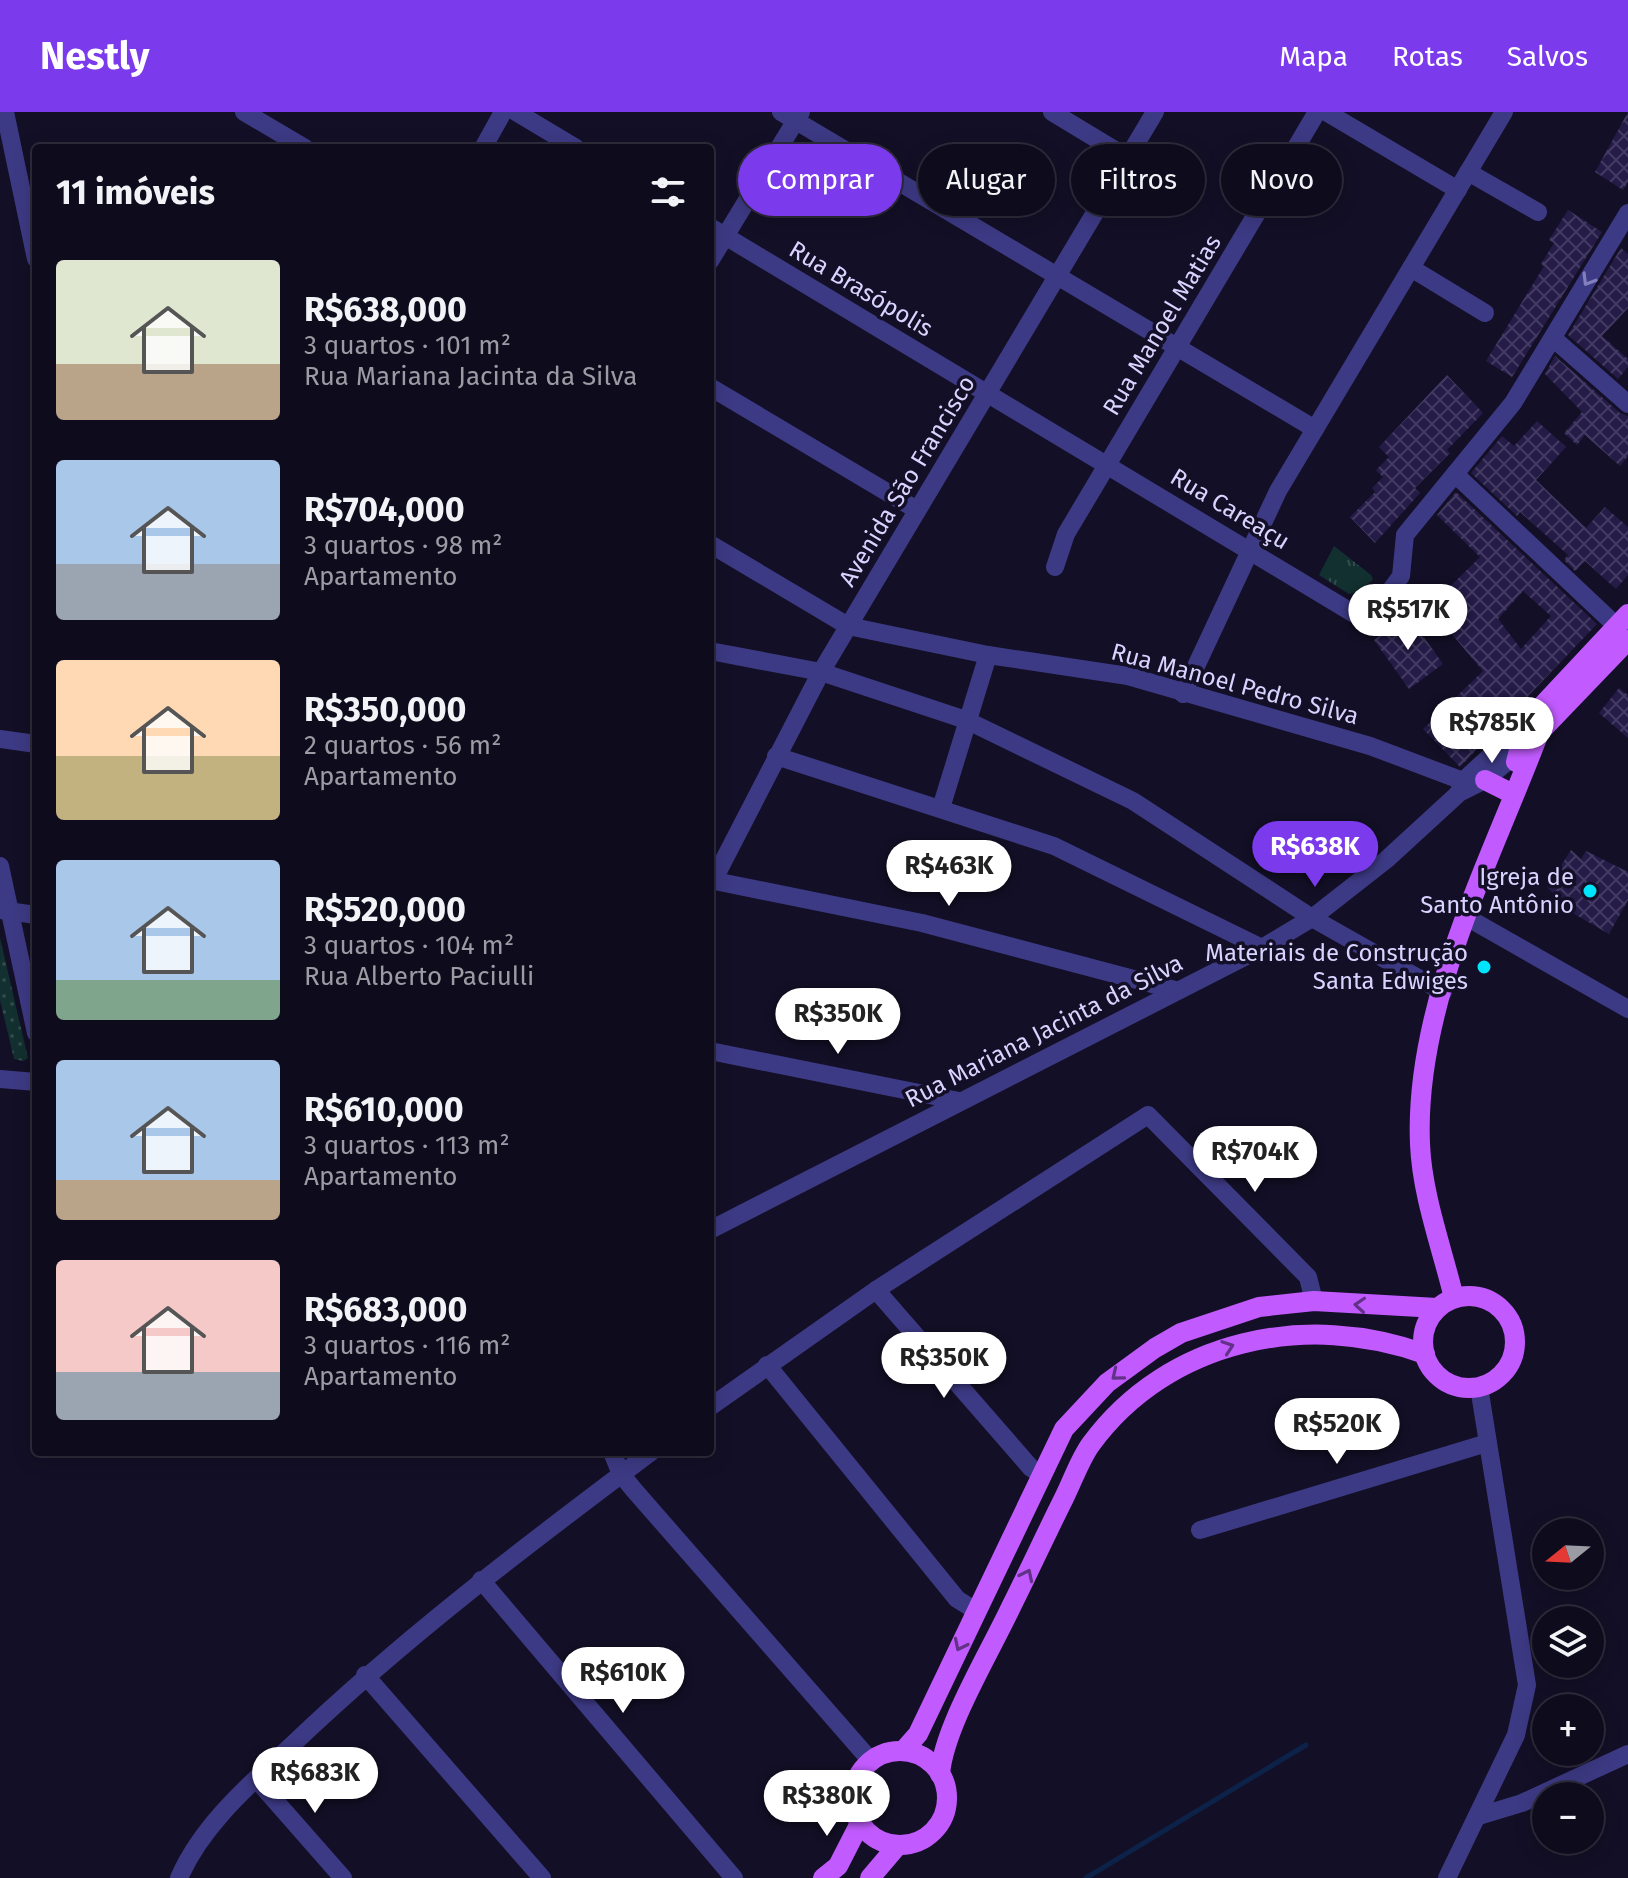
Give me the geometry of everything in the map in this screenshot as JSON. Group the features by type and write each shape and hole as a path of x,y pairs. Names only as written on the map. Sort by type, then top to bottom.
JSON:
{"main road":[{"path":"1503,820 1507,791 1519,752 1533,728 1625,629"},
{"path":"1446,1303 1420,1148 1422,1081 1443,992 1533,728"},
{"path":"1485,780 1507,791"},
{"path":"1425,1354 1404,1346 1314,1331 1265,1337 1217,1351 1170,1374 1127,1406 1089,1446 960,1713 941,1759 940,1774 946,1795 943,1817 920,1841 898,1845 876,1839 860,1823 853,1801 854,1790 871,1761 903,1751 918,1734 1064,1429 1085,1404 1130,1364 1155,1348 1232,1314 1314,1301 1446,1303 1466,1295 1488,1299 1506,1314 1515,1335 1513,1358 1500,1377 1479,1387 1467,1388 1445,1381 1436,1374 1425,1354 1426,1324 1446,1303"},
{"path":"1042,1475 1068,1490"},
{"path":"903,1751 924,1758 940,1774"},
{"path":"823,1878 838,1866 860,1823"},
{"path":"870,1878 898,1845"}],"street":[{"path":"5,112 32,240"},
{"path":"244,112 298,144"},
{"path":"485,144 503,112"},
{"path":"516,112 569,144"},
{"path":"1052,112 1105,144"},
{"name":"Avenida São Francisco","path":"1136,144 1155,112"},
{"name":"Rua Manoel Matias","path":"1055,567 1066,534 1317,112"},
{"path":"1326,112 1458,190"},
{"path":"1183,694 1278,491 1504,112"},
{"path":"717,232 792,115 1315,429"},
{"path":"1468,172 1538,212"},
{"name":"Avenida São Francisco","path":"716,858 848,626 1093,216"},
{"path":"1625,225 1500,421 1455,474 1625,629"},
{"name":"Rua Brasópolis","path":"717,232 987,393"},
{"path":"1411,268 1485,313"},
{"path":"1553,338 1628,404"},
{"path":"714,389 917,510"},
{"name":"Rua Careaçu","path":"987,393 1251,549 1356,615 1373,614 1401,576 1405,535 1455,474"},
{"name":"Rua Manoel Pedro Silva","path":"714,546 848,626 988,655 1128,676 1370,746 1461,787"},
{"path":"714,652 821,672 966,720 1133,801 1312,918 1443,992"},
{"path":"941,808 988,655"},
{"name":"Rua Mariana Jacinta da Silva","path":"714,1228 1262,948 1312,918 1386,860 1461,787 1533,728"},
{"path":"0,739 32,743"},
{"name":"Rua Mariana Jacinta da Silva","path":"1461,787 1485,780 1519,752"},
{"path":"776,756 941,808 1077,856 1262,948"},
{"path":"0,866 4,910 32,1018"},
{"path":"714,882 922,923 1175,990"},
{"path":"4,910 32,914"},
{"path":"1468,918 1628,1009"},
{"path":"714,1052 959,1101"},
{"path":"1,1073 32,1081"},
{"path":"714,1404 876,1290 1148,1115 1308,1277 1314,1301"},
{"path":"876,1290 1031,1468 1042,1475"},
{"path":"767,1365 957,1599 976,1611"},
{"path":"1447,1878 1516,1735 1527,1685 1479,1387"},
{"path":"1200,1530 1487,1443"},
{"path":"614,1456 621,1474 871,1761"},
{"path":"179,1878 192,1847 256,1779 365,1675 481,1580 646,1456"},
{"path":"481,1580 734,1878"},
{"path":"365,1675 542,1878"},
{"path":"1479,1816 1522,1803 1628,1754"},
{"path":"256,1779 343,1878"}],"green space":[{"path":"1334,546 1371,575 1373,579 1361,591 1349,594 1319,575"},
{"path":"0,938 28,1058 23,1061 14,1059 0,1000"}],"building":[{"path":"1628,112 1628,182 1623,190 1595,172"},
{"path":"1568,210 1602,232 1512,377 1486,361 1544,266 1541,264 1554,243 1549,240"},
{"path":"1621,248 1628,254 1628,308 1602,336 1628,359 1628,367 1618,379 1568,335"},
{"path":"1555,356 1620,413 1628,416 1628,456 1620,466 1585,435 1577,445 1564,433 1582,412 1545,374"},
{"path":"1447,375 1483,413 1447,450 1450,453 1415,488 1420,493 1375,543 1350,517 1375,492 1372,488 1383,477 1376,470 1389,457 1379,447"},
{"path":"1537,421 1566,447 1536,480 1586,528 1605,507 1628,527 1628,575 1616,589 1585,561 1575,571 1564,560 1568,555 1520,512 1517,516 1471,473 1502,436 1514,446"},
{"path":"1456,492 1597,624 1460,767 1423,729 1483,671 1429,607 1480,557 1437,515","holes":["1523,591 1551,616 1521,649 1498,619"]},
{"path":"1408,615 1443,664 1409,689 1374,640"},
{"path":"1619,688 1628,695 1628,738 1599,713"},
{"name":"Igreja de Santo Antônio","path":"1571,850 1581,859 1586,851 1628,872 1628,900 1609,934 1552,901 1555,895 1547,887"}],"waterway":[{"path":"1086,1878 1306,1745"}],"place":[{"name":"Igreja de Santo Antônio","path":"1590,891"},
{"name":"Materiais de Construção Santa Edwiges","path":"1484,967"}]}
